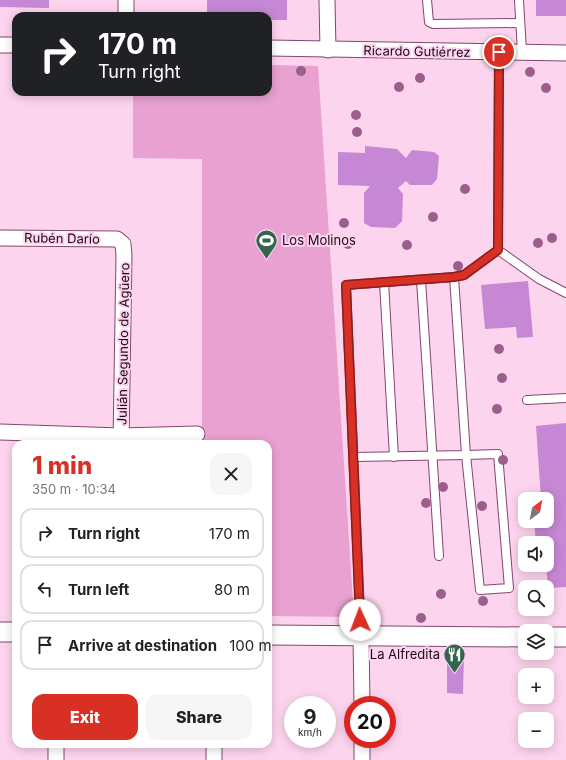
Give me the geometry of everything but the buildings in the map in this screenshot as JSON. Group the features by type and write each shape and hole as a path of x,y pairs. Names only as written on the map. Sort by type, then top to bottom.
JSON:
{"street":[{"path":"126,0 126,12"},
{"path":"327,0 328,50"},
{"path":"0,45 12,45"},
{"name":"Ricardo Gutiérrez","path":"272,48 566,53"},
{"name":"Rubén Darío","path":"0,238 117,239 123,244"},
{"name":"Julián Segundo de Agüero","path":"121,440 123,244"},
{"path":"0,432 121,440 197,434"},
{"path":"0,632 12,632"},
{"path":"272,635 518,637"},
{"path":"361,636 362,696"},
{"path":"554,637 566,637"},
{"path":"56,748 56,760"},
{"path":"214,748 214,760"},
{"path":"362,748 362,760"}],"lane":[{"path":"427,0 429,22 433,24 520,23"},
{"path":"519,0 522,52"},
{"path":"498,250 499,52"},
{"path":"361,636 346,285 421,280 464,275 498,250"},
{"path":"498,250 539,279 566,293"},
{"path":"354,457 394,457 432,456 466,455 498,454 509,588 480,590 466,455 454,277"},
{"path":"421,280 439,556"},
{"path":"384,282 394,457"},
{"path":"526,400 566,398"}],"shaded area":[{"name":"Los Molinos","path":"272,65 318,66 354,617 272,616 272,440 202,440 202,159 133,158 133,96 272,96"}],"place":[{"name":"Los Molinos","path":"266,260"},
{"name":"La Alfredita","path":"455,674"}],"route":[{"path":"360,620 346,285 421,280 464,275 498,250 499,52"}]}
